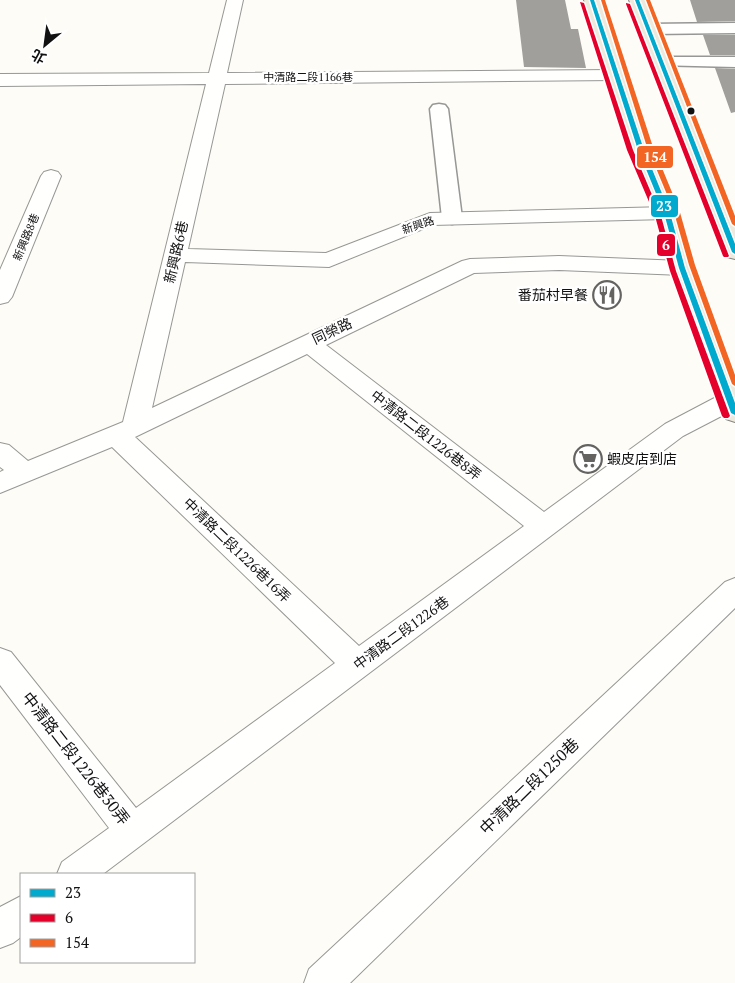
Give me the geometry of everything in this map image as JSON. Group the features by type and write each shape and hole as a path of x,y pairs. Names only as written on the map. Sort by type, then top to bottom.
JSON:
{"main road":[{"path":"592,0 640,147 667,213 682,268 733,407"},
{"path":"637,0 735,252"}],"street":[{"name":"新興路6巷","path":"125,430 175,255 235,0"},
{"name":"中清路二段1166巷","path":"0,80 616,75"},
{"name":"新興路8巷","path":"0,297 52,176"},
{"name":"新興路","path":"175,255 329,260 430,219 667,213"},
{"name":"同榮路","path":"0,483 125,430 470,266 559,263 682,268"},
{"name":"中清路二段1226巷8弄","path":"308,343 544,527"},
{"name":"中清路二段1226巷","path":"76,873 674,430 733,407"},
{"name":"中清路二段1226巷16弄","path":"125,430 358,665"},
{"path":"0,452 25,472"},
{"name":"中清路二段1250巷","path":"323,983 735,590"},
{"name":"中清路二段1226巷30弄","path":"0,661 133,832"},
{"path":"0,930 20,915"}],"lane":[{"path":"649,29 735,28"},
{"path":"662,62 735,62"},
{"path":"439,109 452,218"}],"building":[{"path":"516,0 565,0 571,29 578,29 586,68 524,67"},
{"path":"690,0 735,0 735,21 697,22"},
{"path":"703,35 735,35 735,55 710,55"},
{"path":"715,68 735,69 735,112 731,113"}],"transit line":[{"name":"23","path":"592,0 640,147 667,213 682,268 735,413"},
{"name":"154","path":"603,0 649,144 676,209 692,265 735,384"},
{"name":"23","path":"637,0 735,252"},
{"name":"154","path":"648,0 735,224"},
{"name":"6","path":"582,3 630,150 658,216 673,271 726,416"},
{"name":"6","path":"628,4 726,256"}],"place":[{"name":"番茄村早餐","path":"607,295"},
{"name":"蝦皮店到店","path":"588,459"}]}
